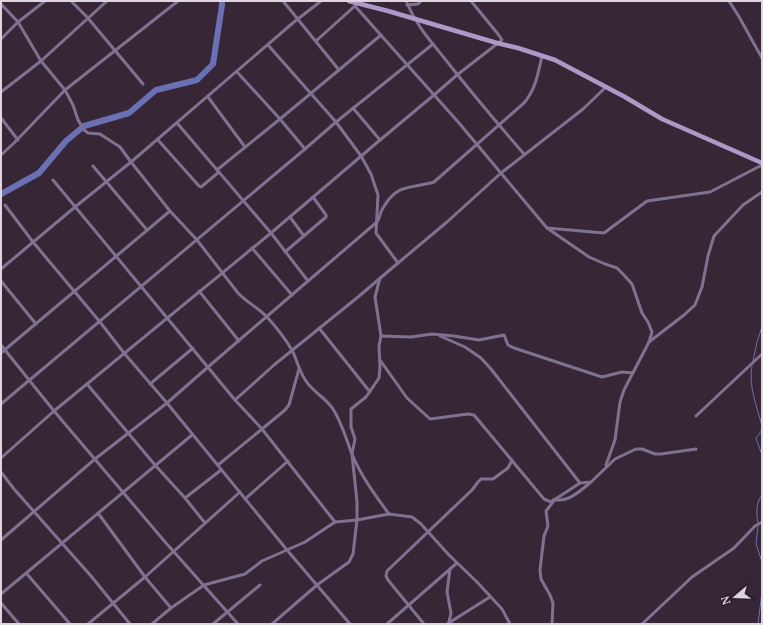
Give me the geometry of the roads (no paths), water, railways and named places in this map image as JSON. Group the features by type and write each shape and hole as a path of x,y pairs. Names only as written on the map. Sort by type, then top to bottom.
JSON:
{"street":[{"path":"1,39 18,22 45,1"},
{"path":"71,1 87,17 143,84"},
{"path":"1,92 41,61 87,17 107,1"},
{"path":"1,155 18,140 65,90 178,1"},
{"path":"282,1 340,70"},
{"path":"1,269 158,140 298,19 321,1"},
{"path":"349,1 356,5 414,19 565,64 662,119 762,164"},
{"path":"421,1 418,4 407,3 414,19 457,75 524,154"},
{"path":"1,458 54,410 271,233 457,75 502,40 471,1"},
{"path":"729,1 762,58"},
{"path":"1,4 18,22 41,61 65,90 84,130 100,134 120,147 170,211 197,240 243,299 267,317 292,350 299,369 312,388 334,409 352,454 368,484 389,514"},
{"path":"316,41 356,5"},
{"path":"356,5 547,228 589,257 617,268 632,284 642,313 652,332 650,342 624,390 620,402 615,440 605,467"},
{"path":"158,140 201,187 245,147 381,35"},
{"path":"1,404 142,287 336,122 433,44"},
{"path":"268,45 336,122 361,156 371,174 378,195 376,233 398,263"},
{"path":"1,540 95,459 128,432 167,404 377,222 381,210 395,192 408,187 434,182 476,145 530,96 534,87 542,56"},
{"path":"238,72 305,149"},
{"path":"235,400 292,350 447,222 501,173 583,109 606,87"},
{"path":"208,97 245,147"},
{"path":"353,108 380,140"},
{"path":"1,118 18,140"},
{"path":"177,124 271,233 308,281"},
{"path":"547,228 604,233 647,201 710,192 762,164"},
{"path":"93,166 147,230"},
{"path":"53,180 92,225 116,257 168,317 235,400 262,429 335,522"},
{"path":"650,342 695,305 702,287 708,256 714,236 730,217 743,205 762,192"},
{"path":"285,252 326,217 313,197"},
{"path":"5,205 33,242 75,291 124,353 350,624"},
{"path":"1,353 170,211"},
{"path":"290,217 304,236"},
{"path":"252,248 292,296"},
{"path":"272,624 317,585 349,562 353,554 357,520 352,454 355,439 351,428 351,409 370,392 379,378 379,346 381,336 377,320 375,297 380,278"},
{"path":"1,281 36,324"},
{"path":"199,291 239,341"},
{"path":"319,328 370,392"},
{"path":"381,336 411,337 427,334 479,340 504,335 508,345 514,348 602,377 622,372 633,373"},
{"path":"438,335 465,347 481,358 580,483"},
{"path":"1,345 123,492 238,624"},
{"path":"150,384 193,348"},
{"path":"696,416 762,354"},
{"path":"380,360 407,398 427,418 432,420 471,414 474,415 544,499 550,502 553,500 561,501 572,497 591,482 615,459 636,449 642,448 655,454 696,449"},
{"path":"218,465 285,410 289,405 299,369"},
{"path":"87,384 155,466 185,498 205,523"},
{"path":"1,594 27,574 192,435"},
{"path":"424,624 408,606 386,576 387,571 472,490 481,479 493,479 508,468 512,460"},
{"path":"246,498 288,461"},
{"path":"185,498 221,470"},
{"path":"1,472 130,624"},
{"path":"552,624 553,603 541,579 540,570 544,536 548,526 546,511 553,500 580,483 591,482"},
{"path":"88,624 174,551 240,492"},
{"path":"98,513 144,577 171,608"},
{"path":"152,624 171,608 204,585 244,574 262,561 305,542 335,522 357,520 389,514 412,517 428,531 502,609 510,624"},
{"path":"642,624 692,577 734,548 755,526 762,522"},
{"path":"387,624 457,563"},
{"path":"448,623 451,613 447,592 450,569"},
{"path":"27,574 70,624"},
{"path":"212,624 260,585"},
{"path":"448,623 490,596"},
{"path":"1,603 19,624"}],"waterway":[{"path":"1,194 39,173 66,141 84,126 129,113 156,90 197,80 213,64 222,1"},
{"path":"753,361 762,327"},
{"path":"752,366 752,388 762,426"},
{"path":"762,430 756,438 762,455"},
{"path":"758,523 757,508 762,495"},
{"path":"758,526 756,544 762,562"},
{"path":"758,624 762,592"}]}
